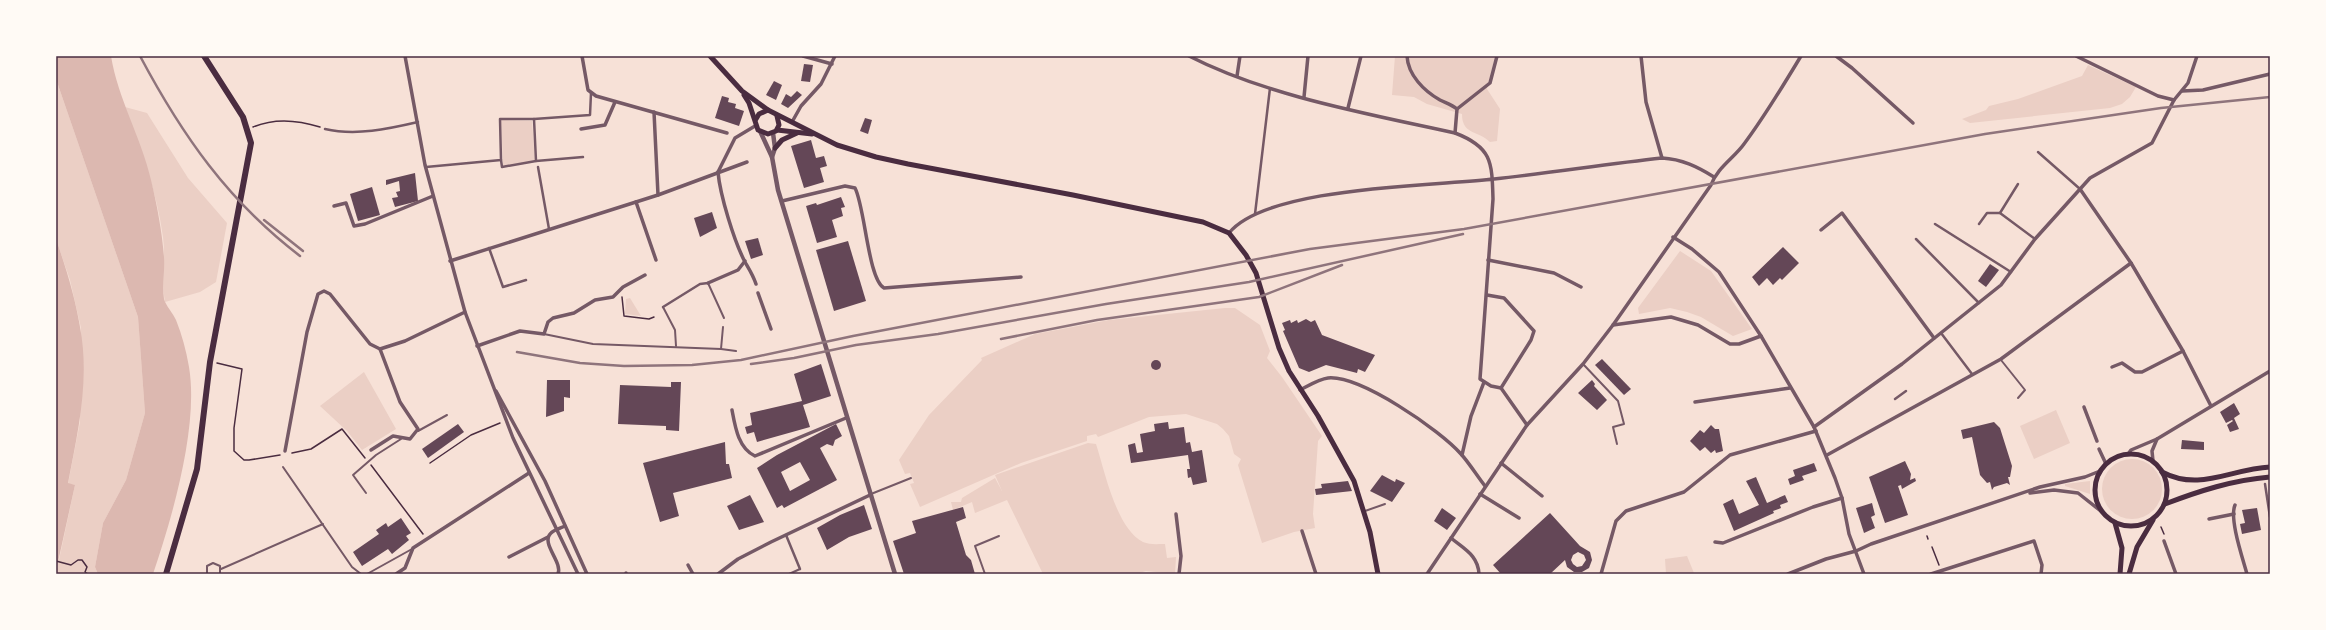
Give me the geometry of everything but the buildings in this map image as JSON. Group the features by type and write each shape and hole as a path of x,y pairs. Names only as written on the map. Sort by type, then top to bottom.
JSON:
{"highway":[{"path":"166,574 198,469 210,362 246,179 251,143 248,129 243,117 204,56"}],"main road":[{"path":"710,56 742,91 768,110 777,116 838,145 876,157 1203,222 1229,233 1237,242 1256,274 1283,359 1300,390 1348,468 1364,511 1378,574"},
{"path":"742,91 756,119"},
{"path":"768,110 762,112 756,119 755,126 760,131 768,134 775,131 817,135"},
{"path":"775,131 779,120 777,116"},
{"path":"775,148 782,140 797,132"},
{"path":"2129,574 2137,548 2154,519 2165,504 2168,493 2167,482 2162,472 2154,462 2146,457 2128,454 2112,459 2100,471 2096,483 2095,496 2102,512 2115,523 2135,526 2154,519"},
{"path":"2162,472 2174,478 2196,482 2270,467"},
{"path":"2165,504 2200,491 2236,481 2270,477"},
{"path":"2115,523 2122,548 2120,574"}],"street":[{"path":"405,56 426,167 450,261 465,312 505,420 578,574"},
{"path":"582,56 586,84 591,93 590,115 534,119 500,119 502,167 536,161 583,157"},
{"path":"803,56 832,64"},
{"path":"792,122 800,106 821,84 835,56"},
{"path":"1189,56 1212,68 1304,97 1455,133 1475,141 1483,149 1492,170 1493,199 1480,378 1484,382 1500,388 1527,425"},
{"path":"1237,76 1240,56"},
{"path":"1304,97 1308,56"},
{"path":"1348,108 1361,56"},
{"path":"1407,56 1410,71 1419,83 1439,99 1457,109"},
{"path":"1455,133 1457,109 1490,83 1497,56"},
{"path":"1641,56 1646,102 1662,158"},
{"path":"1427,574 1527,425 1583,364 1613,325 1701,199 1714,177 1743,146 1773,103 1801,56"},
{"path":"1836,56 1852,68 1913,123"},
{"path":"2076,56 2158,96 2174,100"},
{"path":"1601,574 1619,517 1633,508 1684,492 1730,455 1814,429 1980,304 2001,285 2035,239 2095,174 2152,143 2174,100 2182,91 2192,72 2197,56"},
{"path":"2182,91 2203,90 2270,74"},
{"path":"1255,214 1270,87"},
{"path":"591,93 615,102 727,134"},
{"path":"581,129 605,125 615,102"},
{"path":"654,112 658,195"},
{"path":"534,119 536,161"},
{"path":"325,129 337,132 385,130 418,122"},
{"path":"755,126 735,138 718,172 731,224 745,261 752,272 756,284"},
{"path":"760,131 772,157 782,201 831,362 846,418 895,574"},
{"path":"772,157 775,148 775,131"},
{"path":"2038,152 2080,189 2131,263 2183,351 2212,406"},
{"path":"1229,233 1255,214 1312,198 1351,191 1493,180 1662,158 1674,159 1687,163 1714,177"},
{"path":"426,167 501,160"},
{"path":"450,261 658,195 747,162"},
{"path":"538,167 549,229"},
{"path":"2000,213 2018,184"},
{"path":"782,201 845,186 855,188 874,271 880,285 884,288 1021,276"},
{"path":"334,206 346,203 354,226 365,224 433,196"},
{"path":"636,202 656,260"},
{"path":"1821,230 1842,213 1934,338"},
{"path":"1979,224 1987,213 2000,213 2035,239"},
{"path":"1935,224 2011,272"},
{"path":"1673,237 1692,249 1719,272 1761,336 1814,429 1827,455 1842,498 1849,534 1864,574"},
{"path":"1916,239 1980,304"},
{"path":"489,248 503,288 526,280"},
{"path":"1488,260 1554,273 1582,287"},
{"path":"663,307 700,284 708,283 738,270 745,261"},
{"path":"1827,455 2001,359 2131,263"},
{"path":"477,346 520,331 544,334 548,322 553,318 574,312 595,300 613,297 621,289 645,275"},
{"path":"285,452 307,332 318,294 324,291 330,294 370,344 380,349 400,402 418,431 410,439 401,439 393,436 371,450"},
{"path":"758,293 771,329"},
{"path":"1486,295 1504,298 1534,331 1531,340 1500,388"},
{"path":"380,349 405,341 465,312"},
{"path":"1613,325 1670,317 1698,325 1730,344 1739,344 1761,336"},
{"path":"1941,333 1972,374"},
{"path":"2112,367 2122,363 2134,372 2142,372 2183,351"},
{"path":"2128,454 2131,450 2157,439 2270,371"},
{"path":"1300,390 1326,378 1357,383 1428,426 1462,455 1485,486"},
{"path":"1462,455 1471,416 1484,382"},
{"path":"1695,402 1790,388"},
{"path":"494,389 503,401 545,481 587,574"},
{"path":"1895,399 1906,391"},
{"path":"2084,407 2097,441"},
{"path":"732,410 740,441 746,450 755,456 846,418"},
{"path":"2154,462 2152,451 2157,439"},
{"path":"2099,449 2106,464"},
{"path":"1501,463 1542,496"},
{"path":"1788,574 1826,559 1856,551 1871,544 2027,493 2040,487 2085,477 2100,471"},
{"path":"396,574 408,564 413,548 529,473"},
{"path":"2265,484 2270,517"},
{"path":"2027,493 2067,490 2078,493 2102,512"},
{"path":"1480,494 1519,518"},
{"path":"718,574 738,559 870,495"},
{"path":"1715,542 1723,543 1813,507 1842,498"},
{"path":"2235,506 2234,514 2246,574"},
{"path":"1176,514 1181,556 1179,574"},
{"path":"2209,519 2234,514"},
{"path":"509,557 566,526"},
{"path":"1302,531 1316,574"},
{"path":"785,535 800,569"},
{"path":"548,537 548,543 560,568 558,574"},
{"path":"1451,538 1472,554 1476,561 1479,574"},
{"path":"1931,574 2034,541 2042,565 2041,574"},
{"path":"2164,541 2176,574"},
{"path":"688,565 693,574"}],"lane":[{"path":"708,283 724,318"},
{"path":"663,307 675,330 676,346"},
{"path":"721,349 723,327"},
{"path":"544,334 592,344 676,346 736,351"},
{"path":"2001,359 2025,390 2018,398"},
{"path":"1583,364 1618,401 1624,424 1613,427 1617,444"},
{"path":"418,431 447,415"},
{"path":"366,493 353,475 369,463 376,455 401,439"},
{"path":"283,467 352,567 361,574"},
{"path":"870,495 912,478"},
{"path":"1364,511 1385,504"},
{"path":"221,569 323,524"},
{"path":"985,574 975,546 999,536"},
{"path":"367,574 413,548"},
{"path":"207,574 206,569 211,563 216,563 221,569"},
{"path":"220,574 221,569"},
{"path":"789,574 800,569"}],"path":[{"path":"248,129 264,122 292,121 325,129"},
{"path":"621,289 624,316 649,319 654,317"},
{"path":"210,362 242,369 234,428 234,451 244,460 285,452"},
{"path":"430,463 471,435 505,420"},
{"path":"292,453 311,449 342,429 426,539"},
{"path":"1932,547 1941,571"},
{"path":"56,561 72,565 78,560 82,560 87,568 85,572 88,574"}],"shaded area":[{"path":"56,56 111,56 114,72 124,103 147,164 159,218 163,247 164,299 176,320 188,361 191,391 187,444 182,472 168,526 153,574 98,574 95,567 103,523 126,480 145,413 138,317 56,79"},
{"path":"1395,56 1495,56 1487,89 1500,109 1497,141 1490,142 1468,129 1463,121 1462,114 1427,104 1414,97 1392,95"},
{"path":"2088,65 2136,87 2130,97 2122,104 2110,108 1970,123 1962,119 1986,110 1989,106 2018,99 2082,76"},
{"path":"56,79 138,317 145,413 126,480 103,523 95,567 98,574 56,574 75,485 68,484 80,422 81,328 70,280 56,239"},
{"path":"125,107 147,113 188,178 227,223 216,282 200,292 165,302 163,286 164,245 157,204 148,171"},
{"path":"501,120 532,121 535,161 503,166"},
{"path":"56,239 76,305 83,347 84,366 82,405 68,483 75,485 56,571"},
{"path":"1680,251 1711,271 1752,329 1733,336 1701,317 1670,308 1639,314 1638,308"},
{"path":"630,298 641,316 625,314 626,299"},
{"path":"1235,308 1260,325 1270,351 1267,358 1282,377 1322,436 1318,441 1313,514 1315,528 1294,532 1262,543 1238,465 1241,459 1234,454 1229,436 1217,424 1186,414 1149,417 1098,437 1096,434 1087,436 1087,441 1021,463 920,507 910,484 914,483 910,473 905,474 899,460 929,415 982,360 981,358 1035,334 1109,320"},
{"path":"364,372 396,429 362,450 347,431 320,406"},
{"path":"2056,410 2070,443 2034,459 2020,426"},
{"path":"1088,443 1096,444 1113,498 1126,525 1134,535 1143,542 1151,544 1165,544 1167,558 1176,557 1175,574 1146,571 1136,574 1043,574 1007,500 975,513 972,502 953,510 951,502 961,502 962,498 995,478 1002,491 995,475"},
{"path":"2126,459 2138,459 2154,467 2160,477 2162,489 2160,501 2154,511 2138,519 2126,519 2110,511 2102,495 2102,483 2110,467"},
{"path":"2090,481 2090,494 2065,486 2065,484"},
{"path":"1687,556 1694,573 1666,574 1665,559"}],"railway":[{"path":"140,56 173,113 209,165 251,213 274,235 300,256"},
{"path":"517,352 580,363 624,366 692,365 741,360 853,336 1310,249 1464,229 1985,134 2161,108 2270,97"},
{"path":"264,220 303,251"},
{"path":"751,364 794,358 856,345 938,334 1106,304 1249,282 1463,234"},
{"path":"1001,339 1097,320 1259,297 1342,265"}]}
